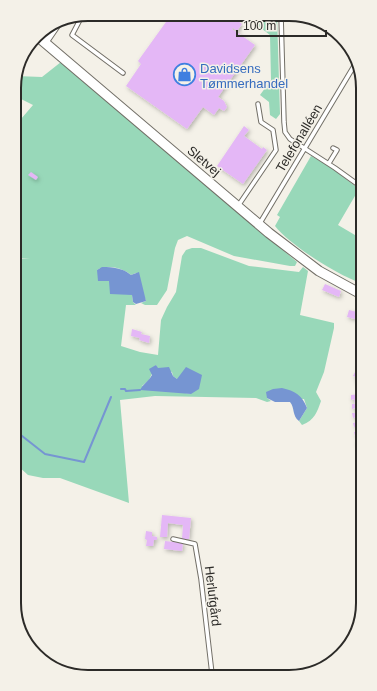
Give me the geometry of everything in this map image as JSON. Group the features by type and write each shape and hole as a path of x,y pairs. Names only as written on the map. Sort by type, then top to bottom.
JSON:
{"street":[{"name":"Sletvej","path":"42,40 258,225 304,261 334,280 356,291"}],"lane":[{"path":"280,21 284,128 288,136 356,182"},
{"path":"79,22 72,35 123,73"},
{"name":"Telefonalléen","path":"258,225 353,68"},
{"path":"238,207 276,150 273,130 261,122 258,104"},
{"path":"329,163 339,150 332,148"},
{"name":"Herlufgård","path":"173,539 195,544 201,579 212,670"}],"green space":[{"path":"252,21 277,21 280,114 276,119 270,115 269,102 260,95 271,80 270,35"},
{"path":"61,62 297,262 295,266 290,266 234,256 187,236 178,240 175,248 167,290 157,305 145,305 141,303 146,301 136,273 131,275 115,268 101,268 97,270 109,281 132,295 133,302 136,305 126,305 121,346 140,352 158,355 161,320 176,292 182,256 186,250 201,248 249,266 299,272 303,267 308,271 300,315 334,323 324,372 316,392 321,401 317,412 310,421 302,425 299,421 307,408 304,399 267,398 271,401 267,402 256,398 155,396 120,400 129,503 60,478 43,478 28,475 21,469 21,259 30,259 21,258 21,119 33,105 21,99 23,76 42,77","holes":["156,365 157,368 172,372 173,376 191,394 142,386 149,380"]},
{"path":"311,156 329,166 356,187 356,194 338,225 356,236 356,281 315,259 291,242 275,226 280,217 277,215"}],"water":[{"path":"102,267 118,268 131,275 139,272 146,301 136,304 133,302 132,295 110,294 109,281 98,281 97,270"},
{"path":"156,365 158,368 169,367 173,376 177,379 186,367 202,375 199,389 191,394 140,390 152,375 149,369"},
{"path":"282,388 298,394 303,400 307,408 299,421 295,417 293,407 290,402 275,402 267,398 266,392 273,389"}],"building":[{"name":"Davidsens Tømmerhandel","path":"167,21 238,21 242,24 237,31 233,28 232,29 255,45 218,97 224,101 227,107 224,111 219,108 214,115 203,107 187,129 126,86 141,64 138,61"},
{"path":"244,126 249,130 244,136 262,149 263,147 267,150 243,184 217,166"},
{"path":"31,172 38,177 36,180 28,175"},
{"path":"325,284 341,291 339,297 322,290"},
{"path":"349,310 356,312 355,319 347,317"},
{"path":"132,329 142,332 141,334 150,336 149,343 139,340 140,338 131,336"},
{"path":"356,394 356,413 355,408 352,409 352,404 355,404 354,399 351,400 351,395"},
{"path":"352,413 356,413 356,417 353,418"},
{"path":"356,422 356,426 354,427 353,423"},
{"path":"162,515 191,518 189,539 182,539 183,525 168,523 167,537 160,537"},
{"path":"146,531 152,532 152,536 157,537 157,540 154,540 153,546 146,546"},
{"path":"165,541 183,543 182,551 164,549"}],"waterway":[{"path":"121,389 125,389 126,391 140,390"},
{"path":"21,435 45,454 84,462 111,397"}],"place":[{"name":"Davidsens Tømmerhandel","path":"184,75"}]}
